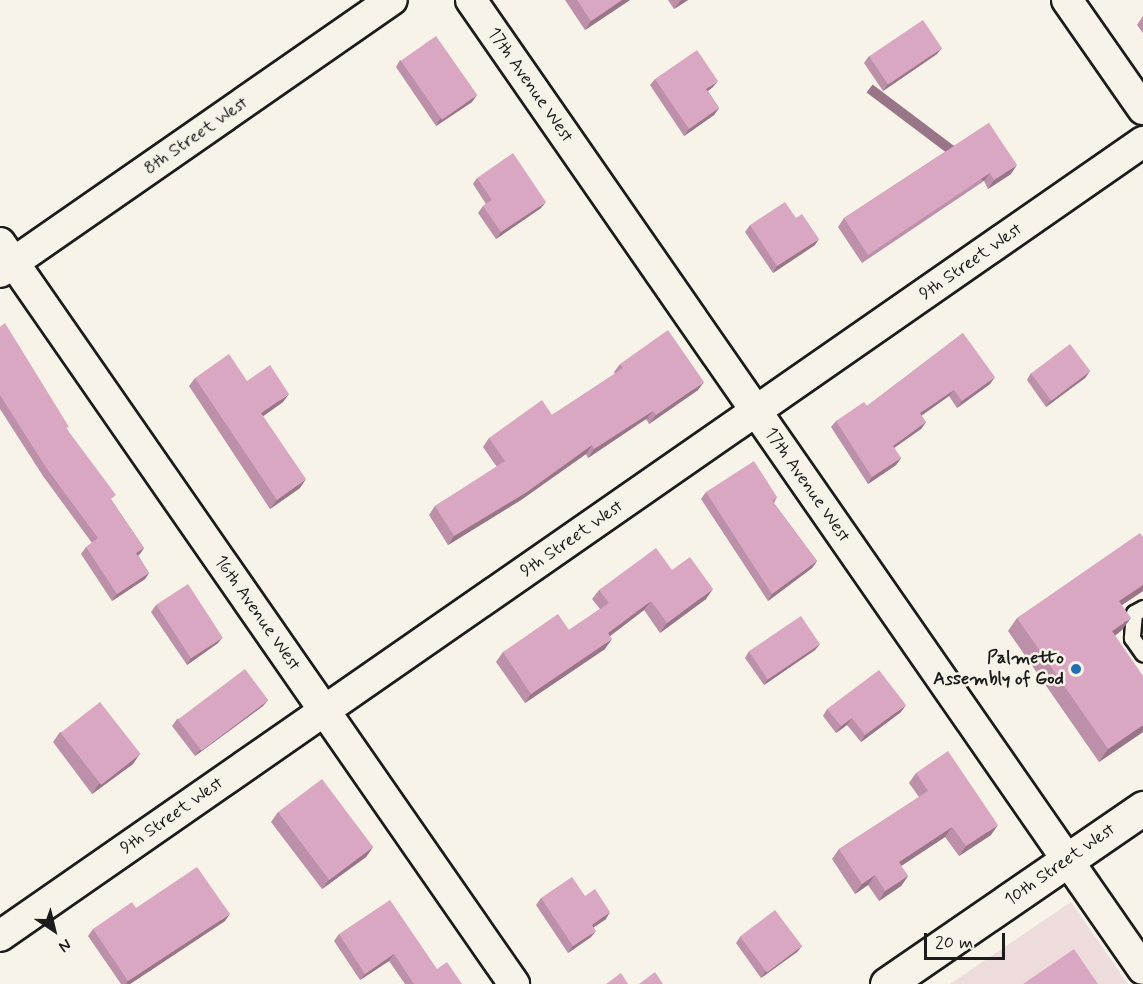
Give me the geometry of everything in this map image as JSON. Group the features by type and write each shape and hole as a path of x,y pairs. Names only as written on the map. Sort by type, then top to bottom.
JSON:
{"street":[{"name":"8th Street West","path":"4,259 392,0"},
{"name":"17th Avenue West","path":"471,0 1143,969"},
{"path":"1067,0 1143,109"},
{"name":"9th Street West","path":"0,936 1143,142"},
{"name":"16th Avenue West","path":"4,259 325,710 514,984"},
{"name":"10th Street West","path":"887,984 1143,808"}],"lane":[{"path":"1143,608 1134,613 1132,638 1143,654"}],"shaded area":[{"path":"1071,902 1128,984 950,984"}],"building":[{"path":"577,0 622,0 591,21"},
{"path":"923,20 942,48 888,85 869,56"},
{"path":"436,36 477,95 442,120 401,61"},
{"path":"697,50 718,81 706,89 719,108 689,129 655,79"},
{"path":"989,123 1017,165 994,180 990,173 868,255 844,218"},
{"path":"513,153 546,202 501,232 483,206 492,200 477,178"},
{"path":"785,202 796,218 802,214 819,239 777,266 750,225"},
{"path":"5,323 69,427 66,428 116,495 111,499 144,548 136,553 149,573 117,594 86,547 98,538 47,469 0,395 0,327"},
{"path":"668,330 704,382 656,415 653,411 594,449 592,445 527,492 454,536 435,506 505,461 489,438 542,400 552,415 623,368 620,364"},
{"path":"963,333 995,377 962,401 954,390 920,413 926,422 893,446 901,458 872,477 836,421 864,402 867,406"},
{"path":"1070,344 1090,371 1051,401 1031,373"},
{"path":"229,354 247,381 270,365 289,394 261,413 306,479 277,500 195,378"},
{"path":"754,461 777,497 772,501 817,561 772,594 706,492"},
{"path":"1140,533 1143,537 1143,585 1119,601 1131,618 1112,631 1143,676 1143,725 1108,749 1017,618"},
{"path":"656,548 672,570 690,557 713,589 667,623 651,601 608,633 612,639 531,694 503,652 558,614 569,630 609,603 599,590"},
{"path":"188,584 223,638 191,658 156,605"},
{"path":"801,616 820,644 768,679 749,651"},
{"path":"245,669 268,700 201,751 178,720"},
{"path":"879,670 906,705 865,735 852,718 841,726 827,709"},
{"path":"100,702 141,754 101,785 61,733"},
{"path":"948,751 998,825 966,846 952,827 899,862 908,876 885,891 875,875 862,884 839,849 928,791 916,773"},
{"path":"322,779 373,847 329,880 278,812"},
{"path":"197,867 230,914 128,981 93,929 132,902 136,908"},
{"path":"572,877 585,896 595,889 610,912 592,925 596,931 573,946 541,898"},
{"path":"390,900 437,969 447,962 462,984 414,984 394,954 365,974 339,934"},
{"path":"775,910 802,946 767,972 740,936"},
{"path":"1074,949 1098,984 1023,984"},
{"path":"655,972 663,984 639,984"},
{"path":"621,973 628,984 606,984"}],"place":[{"name":"Palmetto Assembly of God","path":"1076,669"}]}
